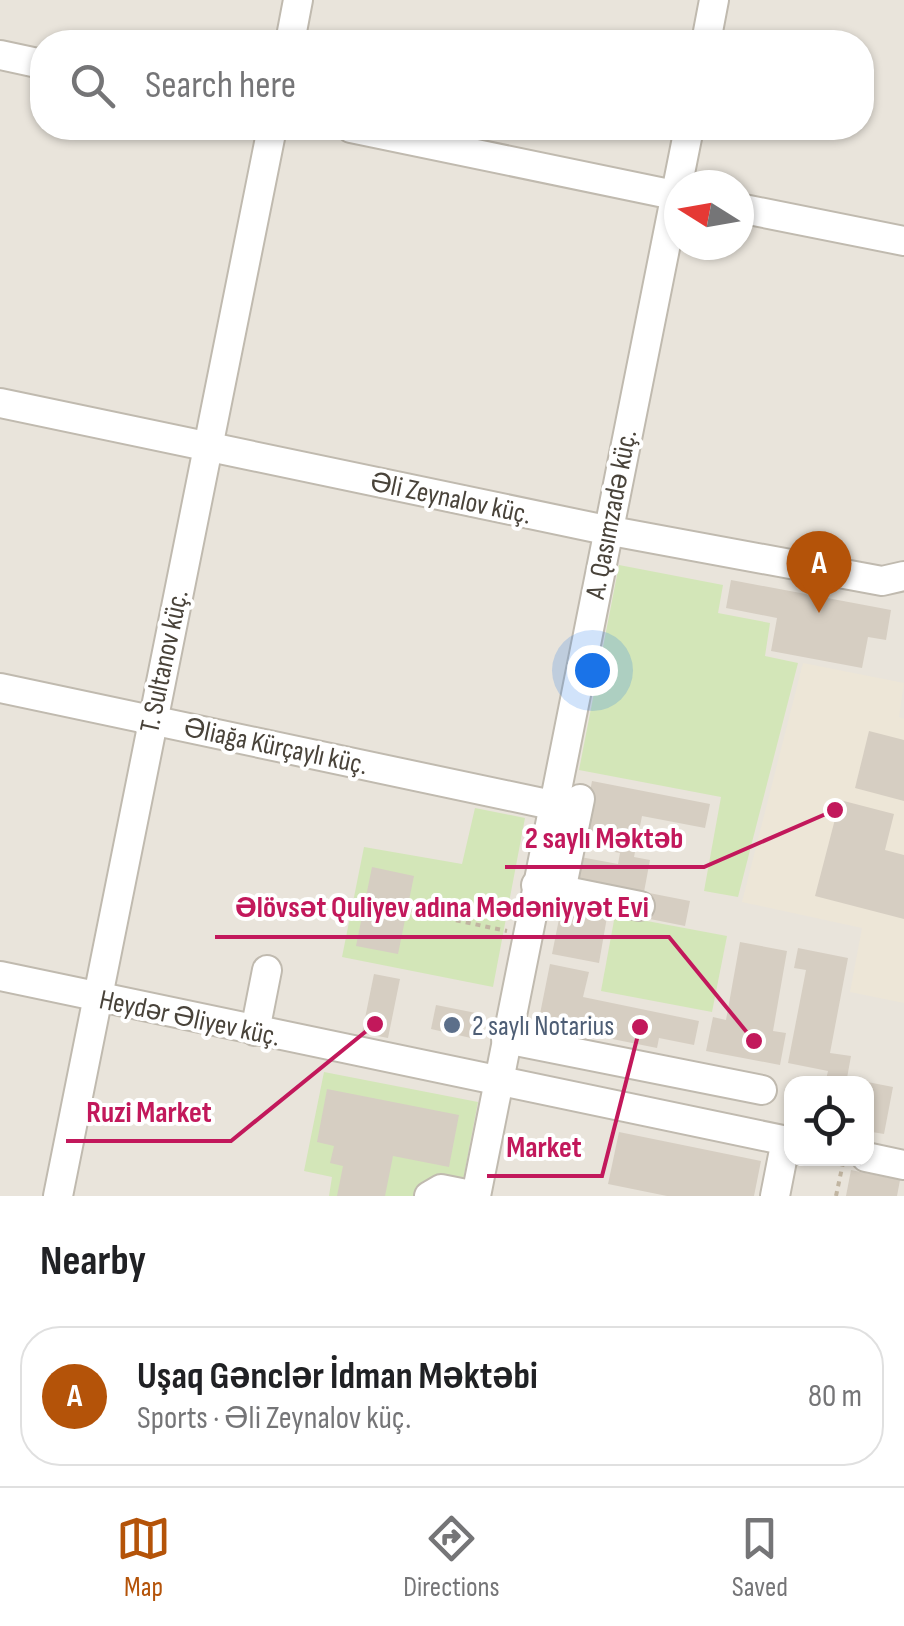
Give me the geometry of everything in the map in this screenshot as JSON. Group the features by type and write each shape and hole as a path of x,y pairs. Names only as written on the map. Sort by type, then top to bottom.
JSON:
{"street":[{"path":"292,30 298,0"},
{"path":"708,30 714,0"},
{"path":"0,55 30,61"},
{"name":"T. Sultanov küç.","path":"58,1196 270,140"},
{"path":"409,140 664,193"},
{"name":"A. Qasımzadə küç.","path":"682,170 687,140"},
{"path":"754,211 904,242"},
{"name":"A. Qasımzadə küç.","path":"476,1196 526,935 548,888 566,802 606,530 664,257"},
{"name":"Əli Zeynalov küç.","path":"0,403 606,530 882,582 903,577"},
{"name":"Əliağa Kürçaylı küç.","path":"0,688 566,802"},
{"path":"548,888 640,906"},
{"path":"254,1031 267,970"},
{"name":"Heydər Əliyev küç.","path":"0,976 784,1140"},
{"path":"506,1040 762,1090"},
{"path":"775,1196 784,1158"},
{"path":"874,1158 904,1164"},
{"path":"430,1196 441,1190 476,1196"}],"path":[{"path":"407,910 526,935"},
{"path":"836,1196 842,1166"}],"shaded area":[{"path":"0,0 904,0 904,1196 0,1196"},
{"path":"803,663 904,683 899,717 904,719 904,1003 850,992 862,928 742,902"}],"green space":[{"path":"619,565 723,585 718,613 770,623 765,656 798,663 738,897 704,891 721,797 579,770"},
{"path":"475,808 525,818 493,987 342,957 364,847 462,864"},
{"path":"615,915 727,936 712,1012 601,991"},
{"path":"324,1072 478,1102 460,1196 329,1196 332,1177 304,1171"}],"building":[{"path":"731,580 891,610 886,640 868,637 862,668 771,651 777,618 726,608"},
{"path":"869,731 904,740 904,801 855,788"},
{"path":"592,781 710,804 705,828 642,816 634,857 650,860 644,892 690,901 685,926 645,918 570,883 575,856 618,864 620,853 580,845"},
{"path":"840,800 894,814 885,850 904,855 904,919 815,896"},
{"path":"372,867 414,876 398,954 356,946"},
{"path":"561,909 607,917 599,963 552,954"},
{"path":"740,942 787,951 773,1031 786,1033 780,1065 706,1051 713,1017 726,1020"},
{"path":"798,948 848,958 830,1053 851,1056 847,1076 827,1076 828,1071 788,1063 806,970 794,968"},
{"path":"550,964 589,972 583,997 699,1021 694,1045 659,1038 657,1048 538,1024"},
{"path":"374,974 400,979 388,1038 362,1033"},
{"path":"436,1005 476,1013 471,1038 431,1029"},
{"path":"874,1083 893,1087 884,1134 874,1132"},
{"path":"327,1089 459,1115 449,1167 393,1156 385,1196 337,1196 343,1166 330,1163 334,1146 317,1142"},
{"path":"619,1132 761,1161 754,1196 667,1196 608,1184"},
{"path":"851,1170 900,1180 897,1196 846,1196"}],"place":[{"name":"Uşaq Gənclər İdman Məktəbi","path":"819,613"},
{"name":"2 saylı Məktəb","path":"835,810"},
{"name":"Ruzi Market","path":"375,1024"},
{"name":"2 saylı Notarius","path":"452,1025"},
{"name":"Market","path":"640,1027"},
{"name":"Əlövsət Quliyev adına Mədəniyyət Evi","path":"754,1041"}]}
